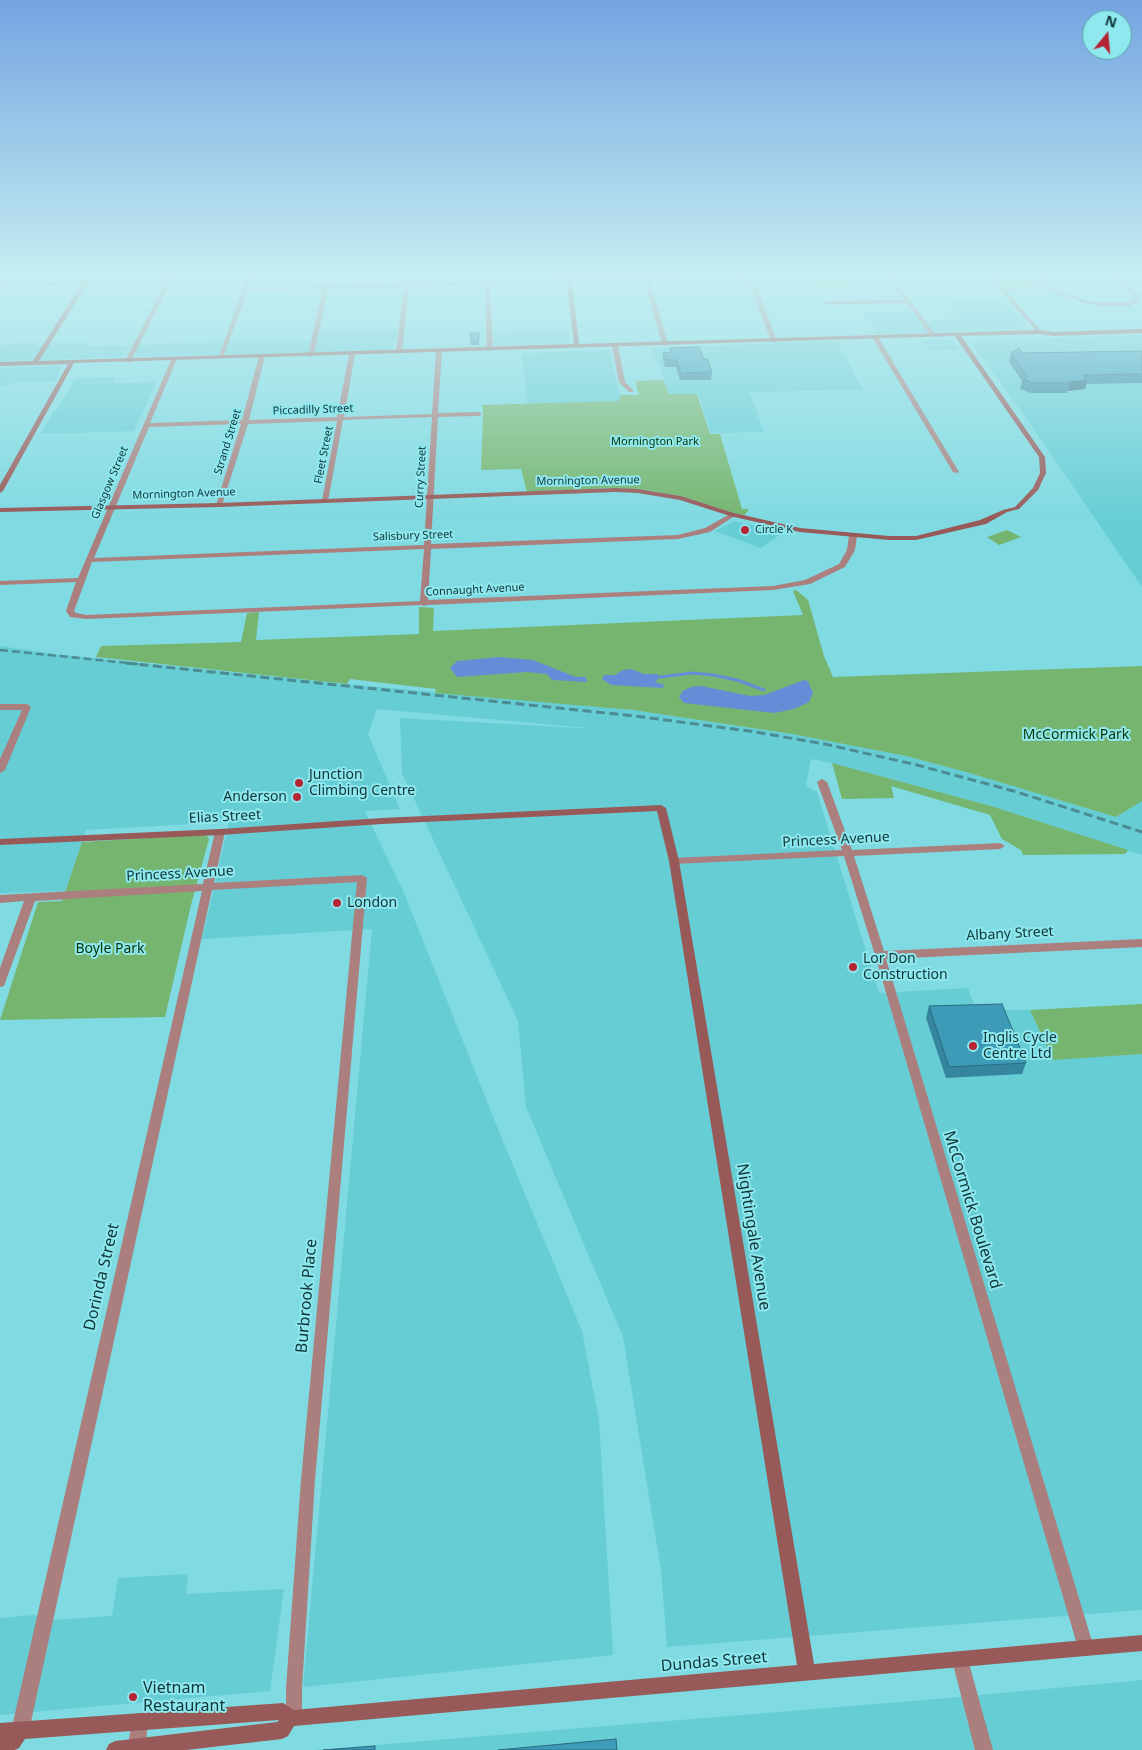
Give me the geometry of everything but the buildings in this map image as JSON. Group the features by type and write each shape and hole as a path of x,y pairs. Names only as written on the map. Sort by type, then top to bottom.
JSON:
{"street":[{"path":"34,363 38,357"},
{"path":"128,361 130,357"},
{"path":"0,364 248,357"},
{"name":"Strand Street","path":"219,505 245,422 262,357"},
{"name":"Fleet Street","path":"325,501 352,357"},
{"name":"Curry Street","path":"424,604 439,357"},
{"path":"617,357 622,382 631,391"},
{"path":"887,357 956,472"},
{"name":"Mornington Avenue","path":"0,510 219,505 638,491 681,498 732,515 780,527 853,536 916,538 963,528 1017,508 1028,499 1041,482 1043,473 1042,457 973,357"},
{"name":"Glasgow Street","path":"73,615 70,611 81,580 148,425 174,359"},
{"path":"0,491 72,362"},
{"name":"Piccadilly Street","path":"148,425 479,414"},
{"name":"Salisbury Street","path":"90,560 678,537 707,530 732,515"},
{"name":"Connaught Avenue","path":"73,615 86,617 424,604 772,588 807,582 842,565 851,550 853,536"},
{"path":"0,583 81,580"},
{"path":"0,707 27,707 0,770"},
{"name":"McCormick Boulevard","path":"822,782 848,853 880,955 1086,1648"},
{"name":"Elias Street","path":"0,842 661,808"},
{"name":"Nightingale Avenue","path":"661,808 674,861 807,1673"},
{"name":"Dorinda Street","path":"20,1731 220,832"},
{"name":"Princess Avenue","path":"674,861 1000,846"},
{"name":"Princess Avenue","path":"0,899 362,878"},
{"name":"Burbrook Place","path":"292,1718 308,1480 362,878"},
{"path":"0,983 31,897"},
{"name":"Albany Street","path":"880,955 1142,943"},
{"name":"Dundas Street","path":"0,1732 282,1711 292,1718 1142,1643"},
{"path":"960,1660 984,1750"},
{"path":"115,1750 136,1749 282,1730 292,1718"},
{"path":"136,1749 140,1722"},
{"path":"0,1748 13,1742 20,1731"}],"shaded area":[{"path":"0,357 122,357 122,357 0,361"},
{"path":"522,357 611,357 620,395 619,401 527,404"},
{"path":"655,357 845,357 863,390 750,392 764,432 711,433 698,394 669,394"},
{"path":"981,357 1142,357 1142,587 1026,418"},
{"path":"61,366 57,381 11,383 9,386 0,387 0,368"},
{"path":"116,377 113,383 156,382 134,431 41,434 75,378"},
{"path":"735,521 784,532 761,548 715,531"},
{"path":"0,646 55,654 347,684 633,710 792,734 906,756 1116,817 1142,801 1142,855 991,806 832,763 811,759 806,786 817,792 879,993 968,988 976,1010 1030,1010 1053,1059 1142,1054 1142,1610 667,1647 661,1570 623,1337 526,1107 518,1021 402,773 400,718 599,729 377,709 368,734 400,809 365,811 404,893 498,1129 582,1331 599,1421 613,1655 303,1687 372,929 202,939 229,822 86,830 65,891 0,893"},
{"path":"499,657 533,660 576,677 586,677 587,682 552,680 547,674 527,672 457,677 450,668 457,661"},
{"path":"631,669 644,674 657,674 660,677 655,682 665,685 662,688 611,685 602,679 604,675 615,675 623,670"},
{"path":"804,680 808,681 813,693 809,702 794,709 774,713 684,703 679,697 683,691 691,687 701,686 750,696 764,695"},
{"path":"188,1574 186,1594 284,1589 270,1691 0,1715 0,1618 33,1615 52,1620 112,1616 118,1578"},
{"path":"1142,1680 1142,1750 315,1750 948,1698"}],"green space":[{"name":"Mornington Park","path":"664,380 669,394 697,394 710,434 720,434 742,509 749,509 744,516 681,496 646,490 610,488 527,492 521,469 481,470 482,405 619,401 620,395 639,395 635,381"},
{"path":"1007,530 1021,537 999,545 987,537"},
{"name":"McCormick Park","path":"796,590 808,600 824,656 833,677 1142,666 1142,801 1116,817 906,756 792,734 633,710 435,693 436,689 350,679 347,684 96,657 101,646 241,642 247,613 259,612 256,640 419,634 419,607 434,608 433,631 803,615 793,591"},
{"path":"832,763 991,806 1128,850 1125,854 1023,855 1021,850 1002,839 990,815 891,786 894,798 842,799"},
{"name":"Boyle Park","path":"207,836 209,839 191,905 165,1017 0,1020 38,902 62,901 82,842"},
{"path":"1142,1004 1142,1054 1053,1060 1030,1010"}],"waterway":[{"path":"660,677 692,673 713,675 737,680 764,690"}],"railway":[{"path":"0,650 138,664"},
{"path":"126,663 635,716 749,731 825,744 917,765 1017,792 1142,832"}],"place":[{"name":"Circle K","path":"745,530"},
{"name":"Junction Climbing Centre","path":"299,783"},
{"name":"Anderson","path":"297,797"},
{"name":"London","path":"337,903"},
{"name":"Lor Don Construction","path":"853,967"},
{"name":"Inglis Cycle Centre Ltd","path":"973,1046"},
{"name":"Vietnam Restaurant","path":"133,1697"}]}
